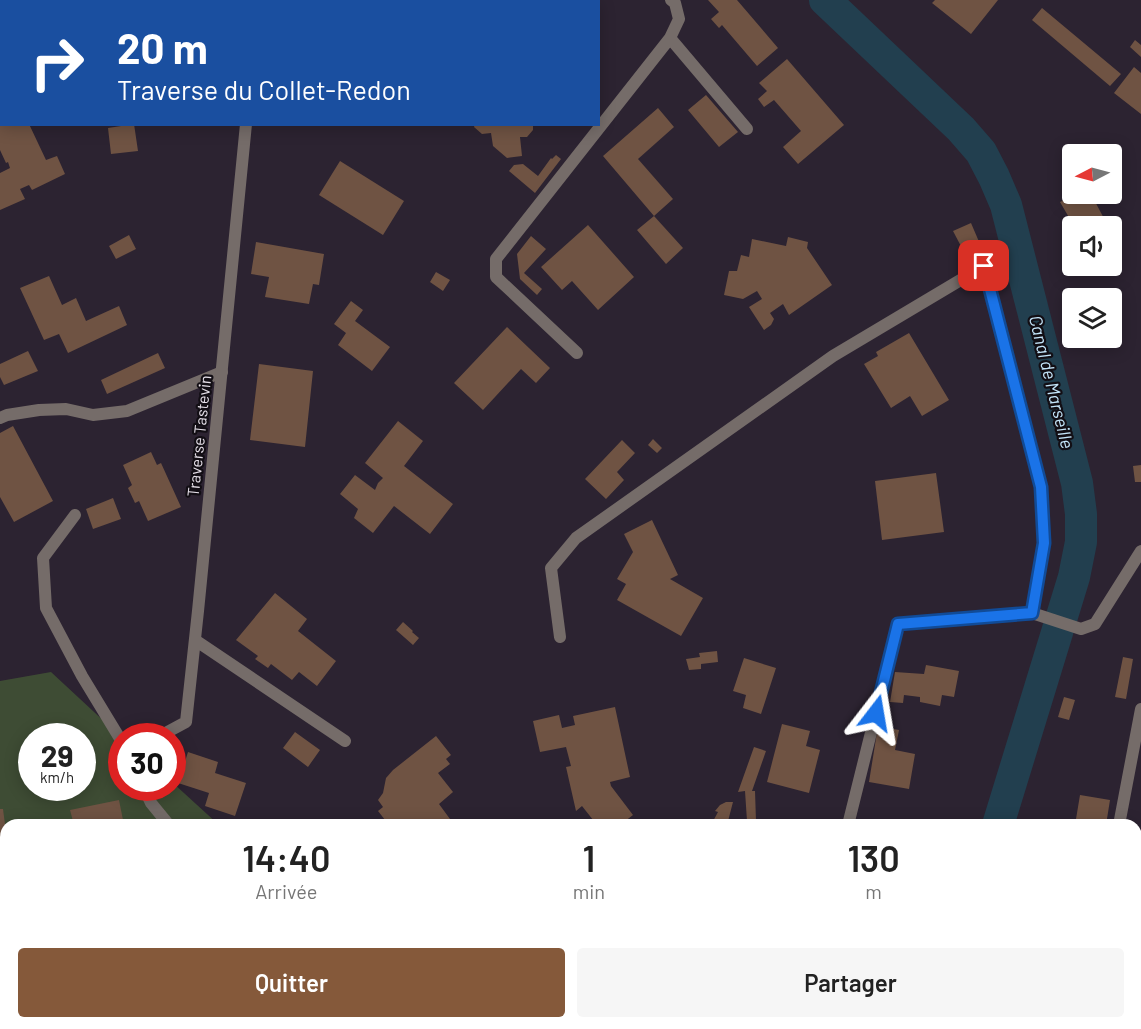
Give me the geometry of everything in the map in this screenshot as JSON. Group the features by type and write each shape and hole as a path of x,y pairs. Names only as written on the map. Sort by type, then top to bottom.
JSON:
{"street":[{"path":"577,352 496,277 496,259 670,38 679,19 675,3 671,0"},
{"path":"670,38 747,129"},
{"name":"Traverse Tastevin","path":"184,723 195,640 246,126"},
{"path":"560,637 551,568 576,538 833,356 984,266 1041,487 1044,543 1032,613"},
{"path":"0,418 39,410 66,409 93,416 127,411 222,372"},
{"path":"75,515 43,558 46,608 82,676 110,723"},
{"path":"849,819 898,624 1032,613 1081,629 1095,624 1141,551"},
{"path":"195,640 345,741"},
{"path":"1120,819 1141,709"},
{"path":"150,801 164,819"}],"green space":[{"path":"51,672 108,725 108,801 186,801 186,795 212,819 0,819 0,681"}],"building":[{"path":"708,0 737,0 778,48 757,66 722,25 719,28 711,19 719,12"},
{"path":"935,0 998,0 971,34 932,3"},
{"path":"1042,8 1121,74 1110,86 1032,20"},
{"path":"1135,40 1141,45 1141,57 1130,47"},
{"path":"787,59 844,125 798,164 783,147 801,131 774,100 764,107 758,99 767,91 759,83"},
{"path":"1134,67 1141,73 1141,114 1114,93"},
{"path":"706,95 738,132 719,147 688,110"},
{"path":"658,108 674,127 638,159 673,199 654,216 603,156"},
{"path":"0,126 30,126 46,160 57,156 65,174 32,190 29,185 20,189 25,199 0,210 0,173 10,168 0,150"},
{"path":"134,126 138,151 111,154 108,128"},
{"path":"533,126 533,130 527,137 520,137 522,156 507,158 493,146 491,133 482,134 474,127"},
{"path":"556,155 561,159 535,193 509,171 514,165 523,164 538,176 551,158"},
{"path":"340,161 404,201 383,235 319,195"},
{"path":"1062,201 1062,204 1096,204 1103,216 1068,216 1060,202"},
{"path":"654,216 683,248 666,264 637,230"},
{"path":"971,223 980,244 964,252 953,231"},
{"path":"588,225 634,277 598,310 572,281 562,290 541,267"},
{"path":"129,235 136,249 116,259 109,246"},
{"path":"531,236 546,249 524,273 542,289 537,295 520,279 517,254"},
{"path":"788,237 808,242 807,248 832,285 789,315 783,304 770,313 774,319 771,325 764,330 749,307 762,299 757,291 743,299 724,295 729,271 737,271 741,255 749,257 752,239 786,246"},
{"path":"256,242 324,254 319,285 313,284 309,304 265,297 269,277 251,274"},
{"path":"436,272 450,280 443,291 430,282"},
{"path":"49,276 62,305 76,298 86,321 119,306 127,325 68,353 59,334 44,340 20,288"},
{"path":"351,301 363,310 355,321 390,347 372,371 338,345 346,333 334,324"},
{"path":"507,327 550,368 536,383 521,369 483,410 454,383"},
{"path":"909,333 949,400 922,416 910,396 891,408 864,364 878,356 876,352"},
{"path":"28,351 38,371 4,385 0,377 0,364"},
{"path":"158,353 165,368 107,394 101,380"},
{"path":"259,364 313,371 305,447 250,440"},
{"path":"398,421 423,441 404,466 453,504 430,534 394,506 373,533 354,518 358,509 340,494 355,475 375,490 383,478 365,463"},
{"path":"13,426 53,501 14,522 0,497 0,433"},
{"path":"653,439 662,448 657,453 648,445"},
{"path":"622,440 635,453 617,472 624,480 606,499 585,479"},
{"path":"151,452 157,465 161,463 181,507 148,521 139,501 135,503 128,488 132,485 123,465"},
{"path":"1141,465 1141,482 1135,482 1133,466"},
{"path":"936,473 944,532 882,540 875,481"},
{"path":"113,498 121,519 93,529 86,509"},
{"path":"652,520 678,575 670,579 703,598 681,636 617,600 626,584 617,579 633,552 624,534"},
{"path":"275,593 307,619 298,631 336,661 317,686 299,672 292,680 271,664 268,668 255,659 258,656 236,640"},
{"path":"403,622 419,638 413,645 396,630"},
{"path":"717,651 718,662 701,664 701,669 689,670 686,659 700,657 699,653"},
{"path":"1123,657 1133,659 1126,699 1115,697"},
{"path":"744,658 776,668 761,714 743,708 746,695 733,691"},
{"path":"926,665 959,671 954,697 942,695 940,706 920,702 920,697 904,695 903,703 890,702 895,672 924,674"},
{"path":"1064,697 1075,700 1069,720 1058,717"},
{"path":"615,707 630,777 610,782 633,815 628,819 592,819 582,806 576,811 566,767 571,766 566,747 540,752 533,721 559,715 562,728 575,725 573,716"},
{"path":"782,724 810,731 806,746 820,750 809,793 767,782"},
{"path":"878,726 899,730 895,750 915,754 909,789 869,782"},
{"path":"295,732 320,750 308,767 283,748"},
{"path":"436,736 451,755 446,759 450,764 438,773 453,792 439,804 450,819 384,819 378,811 383,807 378,800 383,793 386,778"},
{"path":"754,747 766,751 752,791 755,791 756,819 747,819 745,791 738,792"},
{"path":"188,752 218,762 215,773 246,783 235,816 205,806 209,793 186,786"},
{"path":"1080,795 1110,800 1107,819 1076,819"},
{"path":"119,801 123,819 72,819 70,810"},
{"path":"733,802 729,819 714,819 718,812 715,811 720,805"},
{"path":"0,809 3,809 4,819 0,819"}],"waterway":[{"name":"Canal de Marseille","path":"825,0 961,129 981,152 1006,205 1077,483 1081,514 1081,542 1074,577 1000,819"}],"route":[{"path":"876,713 898,624 1032,613 1044,543 1041,487 984,266"}]}
